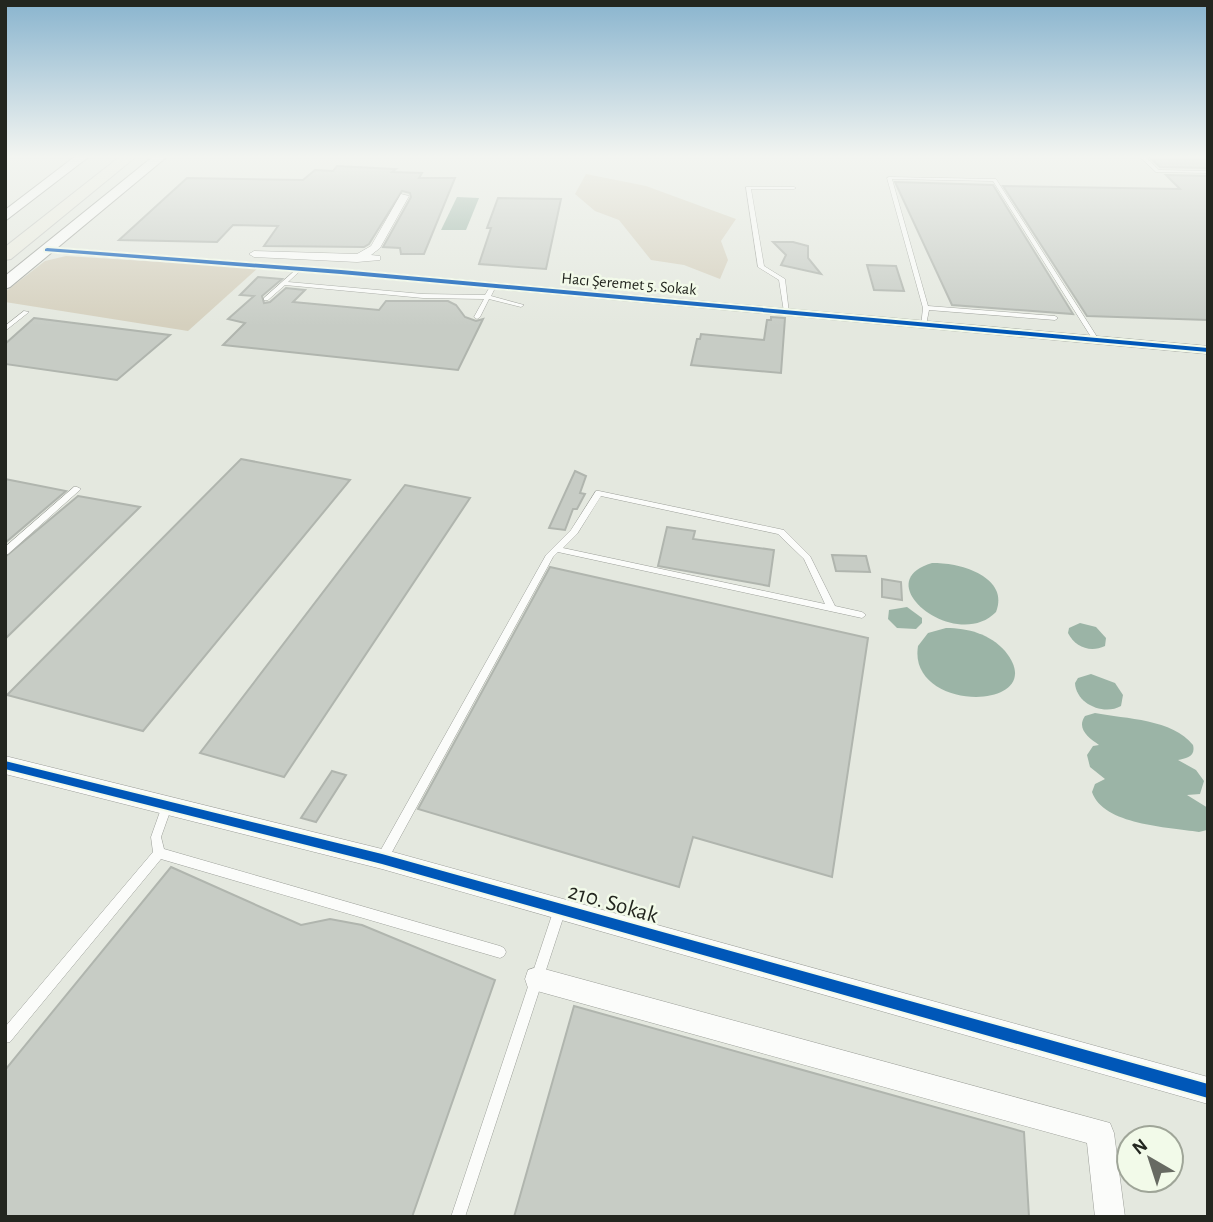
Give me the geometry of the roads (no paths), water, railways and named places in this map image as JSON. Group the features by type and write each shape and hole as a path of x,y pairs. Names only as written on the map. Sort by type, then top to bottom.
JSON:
{"main road":[{"path":"5,238 38,212"},
{"path":"5,255 59,212"},
{"path":"5,284 93,212"}],"street":[{"path":"341,272 375,248 395,212"},
{"name":"Hacı Şeremet 5. Sokak","path":"47,250 341,272 1208,350"},
{"path":"254,254 376,258"},
{"name":"210. Sokak","path":"5,765 382,859 1208,1091"},
{"path":"537,979 1100,1133 1110,1217"}],"lane":[{"path":"752,212 761,267 782,278 787,312"},
{"path":"899,212 926,308 923,325"},
{"path":"1015,212 1096,340"},
{"path":"266,299 299,269"},
{"path":"283,283 423,296 487,297 521,305"},
{"path":"477,317 493,286"},
{"path":"926,308 1055,318"},
{"path":"5,329 26,312"},
{"path":"5,552 77,489"},
{"path":"382,859 543,567 574,532 598,494 781,532 807,558 831,607"},
{"path":"556,550 862,615"},
{"path":"159,853 156,837 167,806"},
{"path":"159,853 500,952"},
{"path":"5,1037 159,853"},
{"path":"458,1217 560,909"}]}
